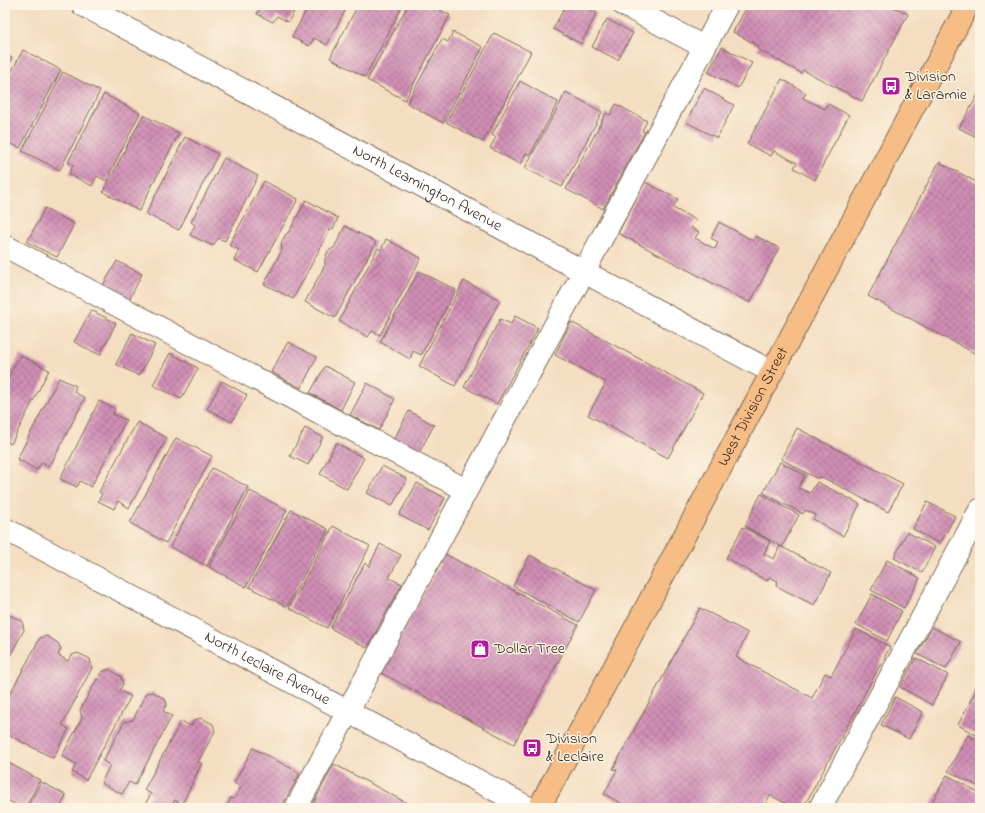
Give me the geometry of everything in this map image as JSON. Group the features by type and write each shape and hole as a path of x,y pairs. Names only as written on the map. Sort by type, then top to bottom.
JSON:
{"main road":[{"name":"West Division Street","path":"539,808 968,5"}],"street":[{"name":"North Leamington Avenue","path":"83,5 772,372"},
{"path":"624,5 704,47"},
{"path":"296,808 727,5"},
{"path":"5,246 466,490"},
{"path":"820,808 980,510"},
{"name":"North Leclaire Avenue","path":"5,529 530,808"}],"building":[{"path":"260,5 298,5 288,22 277,16 273,22 257,14 260,8 258,7"},
{"path":"305,5 348,5 327,45 314,38 309,46 292,37 306,11"},
{"path":"358,5 403,5 365,77 330,58"},
{"path":"408,5 442,5 439,10 450,15 405,100 367,80"},
{"path":"566,5 582,5 597,13 581,44 553,29"},
{"path":"748,5 890,5 908,14 862,101 803,70 801,73 757,49 759,46 733,32"},
{"path":"607,19 633,33 618,60 592,47"},
{"path":"453,32 483,47 443,123 407,103 442,39 448,42"},
{"path":"494,33 531,52 483,142 446,122"},
{"path":"722,47 752,63 738,88 708,72"},
{"path":"23,50 61,70 20,148 11,144 7,152 5,152 5,84"},
{"path":"5,54 12,58 5,73"},
{"path":"63,72 100,91 60,170 22,151"},
{"path":"782,79 806,93 803,98 825,109 828,104 849,115 815,180 794,168 797,163 774,151 771,156 747,144"},
{"path":"520,81 558,102 530,155 526,153 520,164 490,148 496,137 492,135"},
{"path":"704,88 734,105 717,138 686,122"},
{"path":"980,91 980,139 959,128"},
{"path":"566,92 602,112 562,187 525,168"},
{"path":"104,94 140,113 106,181 97,176 92,186 69,174 73,165 68,162"},
{"path":"616,104 647,121 642,131 645,132 603,209 566,189 606,113 610,115"},
{"path":"143,115 179,133 139,211 103,192"},
{"path":"185,137 218,154 179,230 146,214"},
{"path":"224,158 258,176 225,241 218,238 213,246 190,235 195,225 191,222"},
{"path":"939,162 980,184 980,356 868,296"},
{"path":"264,181 298,199 258,272 234,260 239,250 229,245"},
{"path":"645,182 678,199 673,208 696,220 691,228 699,232 695,238 715,249 718,242 711,238 719,222 754,241 756,236 779,248 750,303 618,233"},
{"path":"306,200 338,218 333,229 331,228 293,299 264,284 282,250 281,243 286,234 289,232"},
{"path":"45,208 74,224 57,257 27,242"},
{"path":"345,226 376,242 335,318 305,302 325,265 325,259 328,251 334,248"},
{"path":"386,239 421,258 380,335 372,331 368,337 339,321 378,248 381,250"},
{"path":"117,261 142,274 129,300 102,287"},
{"path":"419,271 456,290 421,355 413,351 410,359 380,342"},
{"path":"464,281 500,300 455,386 419,366"},
{"path":"91,310 116,323 100,355 74,342"},
{"path":"515,316 538,328 497,404 464,387 500,319 511,324"},
{"path":"571,322 703,393 668,458 588,415 606,382 555,355"},
{"path":"132,333 155,345 139,376 116,364"},
{"path":"288,342 317,357 301,388 271,372"},
{"path":"170,353 198,368 181,399 153,385"},
{"path":"20,355 49,370 11,444 5,441 5,384"},
{"path":"325,366 355,382 341,410 310,393"},
{"path":"59,378 76,386 74,392 85,398 50,466 42,462 37,470 17,459"},
{"path":"222,381 247,395 232,422 207,409"},
{"path":"367,383 395,399 379,430 350,415"},
{"path":"99,401 115,409 113,414 126,420 91,487 80,481 77,487 60,479"},
{"path":"409,411 434,425 419,453 394,439"},
{"path":"137,422 167,438 129,508 118,501 114,509 98,501 102,494 99,492"},
{"path":"305,428 323,437 308,465 290,456"},
{"path":"797,428 903,484 888,512 822,477 816,478 781,459"},
{"path":"176,438 212,456 166,543 130,523"},
{"path":"336,443 364,458 347,489 320,474"},
{"path":"780,462 805,475 798,488 810,493 817,482 860,504 843,536 813,519 816,515 805,510 803,514 763,493"},
{"path":"382,466 407,479 392,506 367,493"},
{"path":"212,468 248,487 207,566 170,547"},
{"path":"417,483 445,498 428,530 399,515"},
{"path":"250,491 287,510 246,587 209,567"},
{"path":"761,494 799,515 782,547 745,526"},
{"path":"927,502 955,516 940,544 913,529"},
{"path":"291,510 328,529 287,607 249,587"},
{"path":"333,526 370,546 327,628 289,608"},
{"path":"743,527 770,541 764,554 774,559 780,546 831,573 814,605 776,586 778,581 769,577 767,581 726,558"},
{"path":"907,532 935,547 922,573 894,558"},
{"path":"380,544 401,555 389,578 402,584 367,648 330,628 365,563 369,566"},
{"name":"Dollar Tree","path":"445,554 578,625 514,744 381,673"},
{"path":"530,555 596,590 579,622 513,586"},
{"path":"887,560 920,578 904,608 871,590"},
{"path":"872,594 902,611 887,641 856,624"},
{"path":"700,608 748,633 736,657 812,698 825,673 831,676 856,629 890,647 803,808 794,808 770,795 763,808 630,808 604,794 617,770 613,769"},
{"path":"9,615 22,621 24,630 5,665 5,616"},
{"path":"932,627 961,642 946,669 917,654"},
{"path":"47,636 58,643 61,649 58,655 68,661 72,655 78,653 90,659 92,668 62,725 69,729 53,758 5,733 5,703 40,638"},
{"path":"916,658 948,675 932,705 900,687"},
{"path":"109,669 121,677 123,684 119,691 131,696 86,780 72,772 76,764 62,756 82,718 80,710 97,679 98,680 102,672"},
{"path":"977,688 980,690 980,737 958,725"},
{"path":"153,692 165,699 167,704 163,711 172,716 135,785 129,782 122,794 101,783 110,765 103,761 124,722 133,720 146,693"},
{"path":"895,697 923,712 909,739 881,725"},
{"path":"201,718 213,724 215,731 198,762 202,763 182,804 175,800 171,808 147,808 144,806 151,794 144,790 181,721 191,726 194,720"},
{"path":"968,735 980,741 980,787 948,771"},
{"path":"253,748 300,773 281,808 226,808 231,798 234,799 241,787 234,783"},
{"path":"5,761 40,780 25,808 5,799"},
{"path":"334,764 416,808 311,808"},
{"path":"947,775 980,793 980,808 929,808"},
{"path":"41,782 66,795 60,808 27,808"}],"place":[{"name":"Division & Laramie","path":"891,86"},
{"name":"Dollar Tree","path":"480,649"},
{"name":"Division & Leclaire","path":"532,748"}]}
